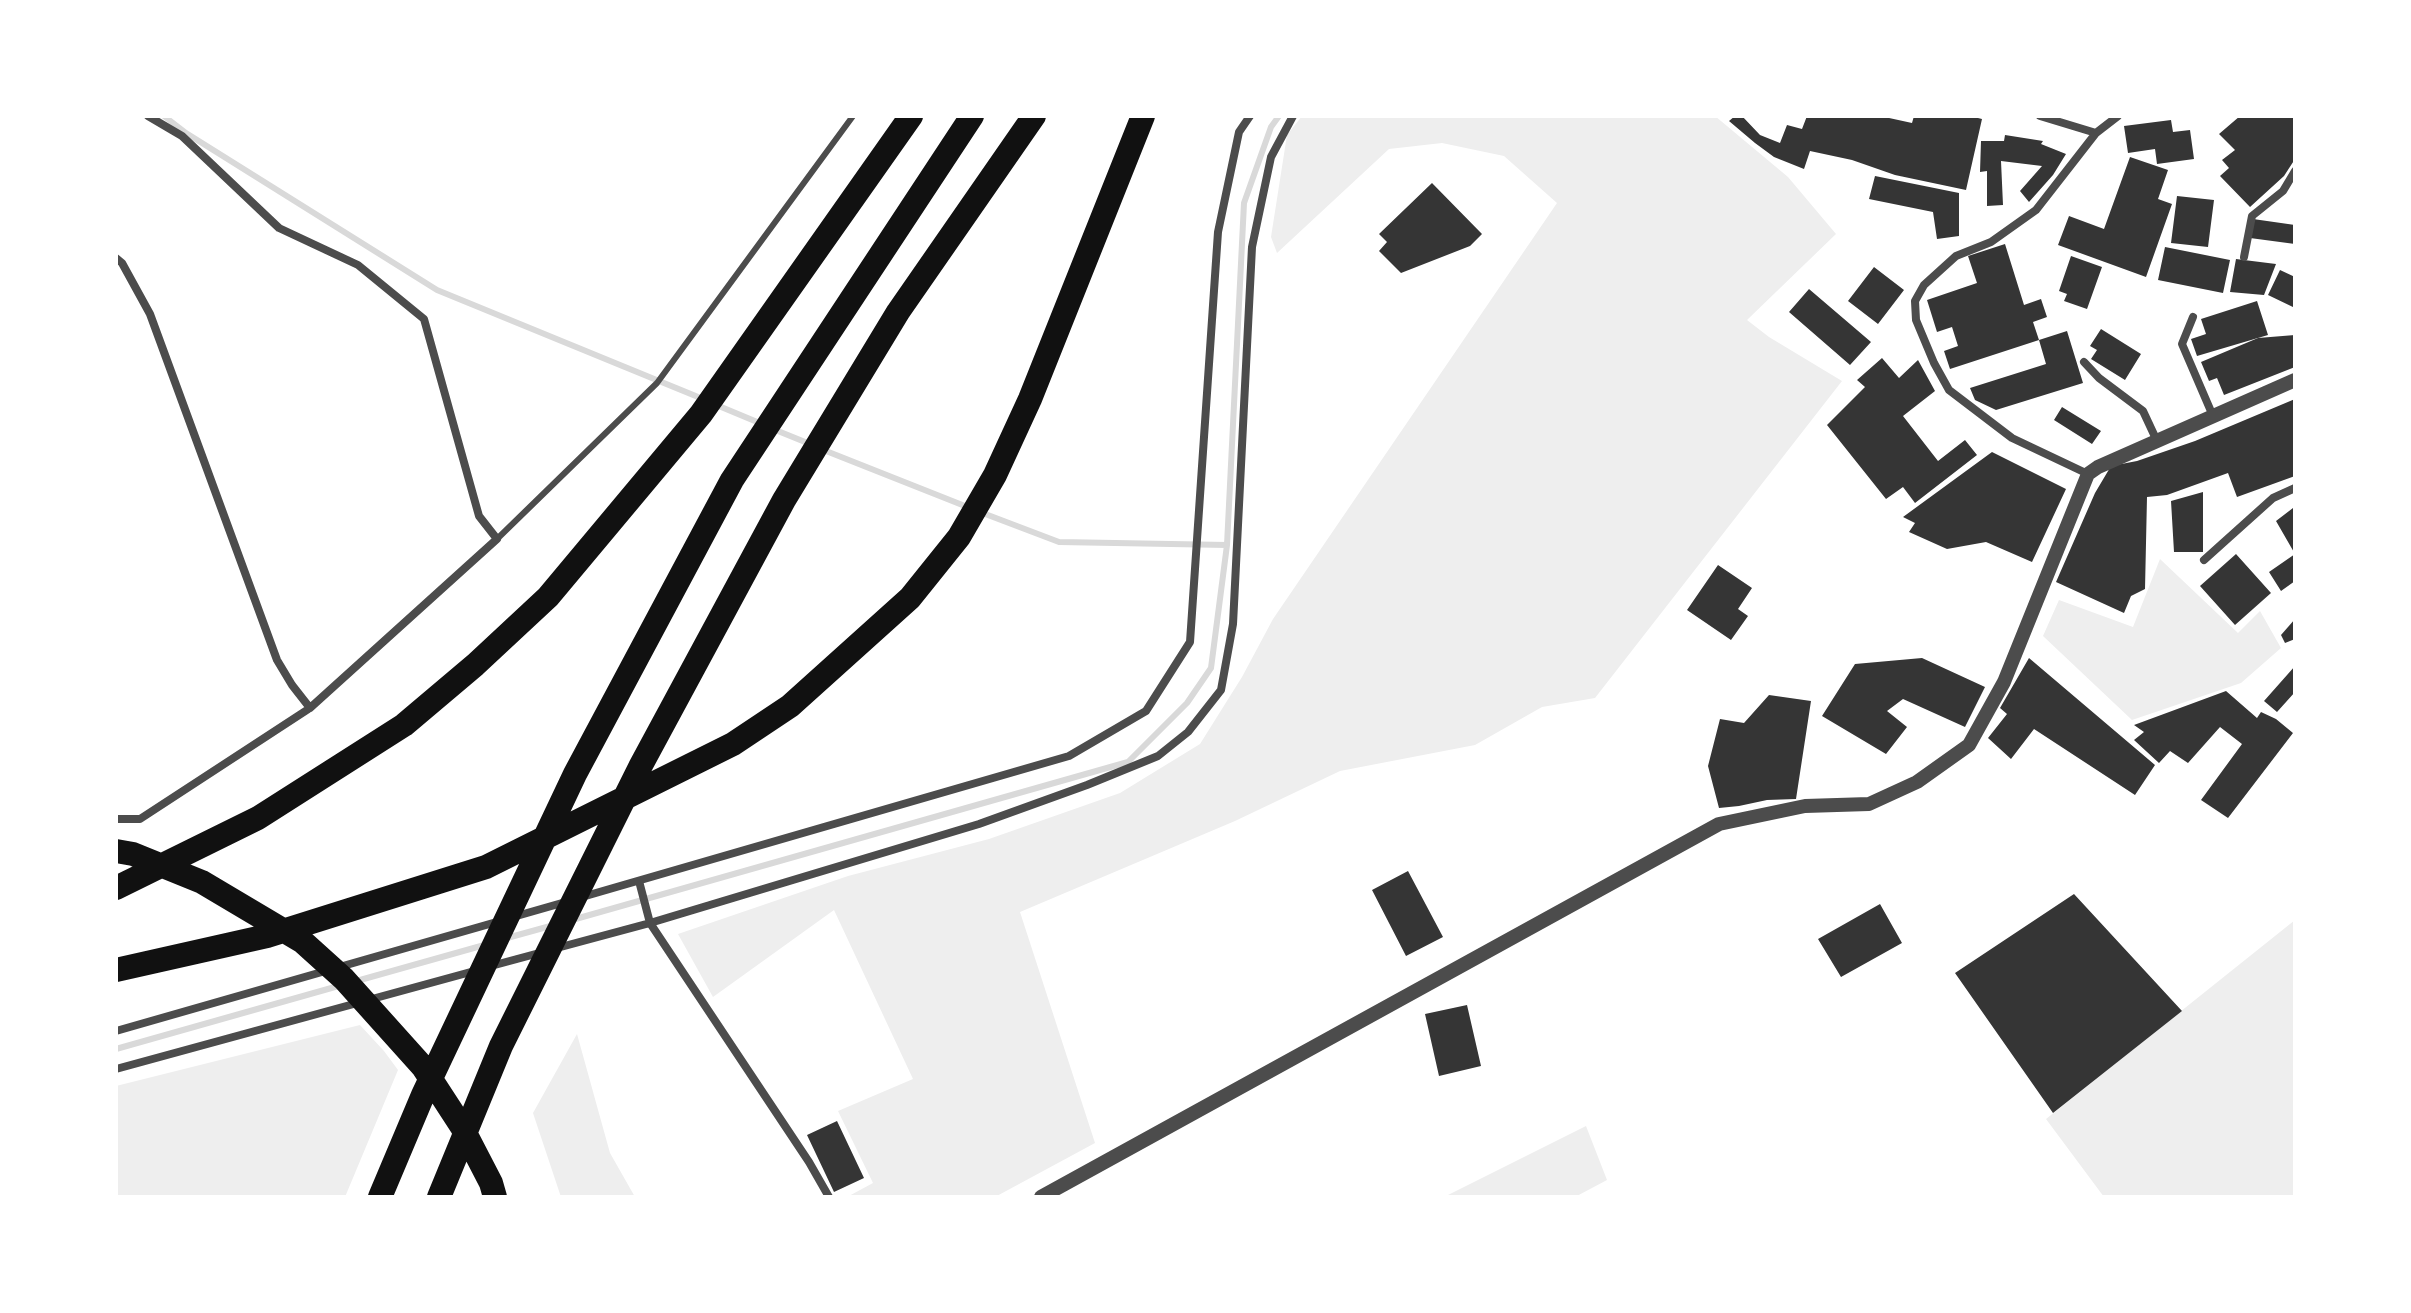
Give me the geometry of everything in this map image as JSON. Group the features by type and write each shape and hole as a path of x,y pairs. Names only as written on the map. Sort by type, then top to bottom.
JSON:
{"highway":[{"path":"116,888 258,818 404,725 548,597 709,402 911,116"},
{"path":"380,1197 423,1095 575,774 732,480 972,116"},
{"path":"439,1197 501,1046 640,767 784,500 898,312 1034,116"},
{"path":"116,970 267,936 486,867 733,744 790,706 910,598 959,537 995,475 1030,399 1143,116"},
{"path":"116,851 133,854 202,882 303,942 344,979 423,1067 462,1127 495,1197"}],"street":[{"path":"116,819 140,819 310,708 497,539 479,516 424,319 358,265 279,228 182,136 148,116"},
{"path":"116,1031 1069,756 1146,711 1190,642 1218,232 1239,132 1250,116"},
{"path":"116,1069 650,923 979,824 1158,756 1188,732 1221,690 1230,637 1236,569 1252,247 1271,157 1293,116"},
{"path":"2040,116 2096,133"},
{"path":"2088,474 2012,438 1949,390 1916,320 1915,301 1924,285 1956,256 1991,242 2036,210 2096,133 2118,116"},
{"path":"2244,257 2252,216 2283,191 2295,171"},
{"path":"116,258 122,263 150,314 277,660 310,708"},
{"path":"2193,317 2182,344 2213,416"},
{"path":"2084,362 2099,378 2143,411 2157,441"},
{"path":"1041,1197 1719,824 1805,806 1869,804 1917,782 1969,745 1997,694 2088,474 2295,380"},
{"path":"2204,560 2273,498 2295,488"},
{"path":"639,881 650,923 829,1197"}],"lane":[{"path":"497,539 657,383 853,116"}],"shaded area":[{"path":"1302,116 1715,116 1788,177 1836,234 1747,320 1769,337 1842,381 1595,698 1542,707 1475,745 1340,771 1235,821 1020,912 1095,1143 995,1197 847,1197 873,1183 838,1111 913,1079 834,910 713,997 678,934 848,876 989,839 1120,793 1200,744 1242,677 1273,619 1557,203 1504,156 1442,143 1389,149 1277,253 1271,237 1287,135"},
{"path":"2160,559 2238,633 2260,611 2281,648 2241,683 2132,720 2043,636 2059,600 2133,627"},
{"path":"2295,920 2295,1197 2104,1197 2046,1119"},
{"path":"360,1025 398,1070 345,1197 116,1197 116,1086"},
{"path":"577,1034 610,1153 635,1197 561,1197 533,1113"},
{"path":"1586,1126 1607,1180 1575,1197 1444,1197"}],"building":[{"path":"1735,116 1742,116 1760,135 1780,143 1787,125 1802,129 1807,116 1880,116 1912,123 1914,116 1970,116 1982,119 1966,190 1895,175 1852,160 1810,151 1804,169 1774,157 1755,143 1729,121"},
{"path":"2240,116 2295,116 2295,159 2284,176 2250,207 2220,176 2229,168 2222,160 2235,150 2219,134"},
{"path":"2171,120 2173,132 2190,130 2194,159 2157,164 2155,149 2128,153 2124,126"},
{"path":"2005,135 2043,141 2041,144 2066,154 2053,175 2029,202 2020,191 2042,166 2001,161 2003,205 1987,206 1987,171 1980,172 1981,141 2004,141"},
{"path":"2130,157 2168,170 2158,199 2172,204 2146,277 2058,245 2069,216 2104,229"},
{"path":"1875,176 1959,193 1959,236 1937,239 1933,212 1869,199"},
{"path":"1432,183 1482,234 1470,246 1401,273 1379,251 1387,242 1379,234"},
{"path":"2177,196 2214,200 2208,247 2171,243"},
{"path":"2253,219 2295,225 2295,244 2250,238"},
{"path":"2005,244 2024,305 2041,299 2047,317 2033,322 2039,340 1950,369 1944,351 1958,346 1952,327 1937,332 1927,300 1977,283 1968,256"},
{"path":"2165,247 2230,260 2223,293 2158,280"},
{"path":"2071,256 2102,267 2087,309 2064,301 2067,294 2059,291"},
{"path":"2236,259 2276,264 2264,295 2230,292"},
{"path":"1874,267 1904,290 1878,324 1848,301"},
{"path":"2280,270 2295,277 2295,308 2268,295"},
{"path":"1809,289 1871,342 1850,365 1789,312"},
{"path":"2257,301 2268,335 2197,356 2191,339 2206,334 2201,319"},
{"path":"2101,329 2141,354 2125,380 2091,359 2097,350 2090,346"},
{"path":"2067,331 2083,383 1996,410 1975,400 1970,388 2046,364 2039,340"},
{"path":"2295,335 2295,367 2224,395 2217,378 2209,381 2201,362 2258,338"},
{"path":"1882,358 1899,378 1918,360 1935,391 1903,416 1938,461 1965,440 1977,455 1915,503 1903,487 1886,499 1827,425 1865,387 1857,380"},
{"path":"2295,399 2295,476 2237,497 2228,473 2167,495 2147,497 2145,589 2131,596 2124,613 2056,582 2095,493 2111,466 2137,461 2195,441"},
{"path":"2062,407 2101,431 2092,444 2054,420"},
{"path":"1992,452 2066,489 2032,562 1986,542 1947,549 1909,532 1915,523 1903,517"},
{"path":"2203,492 2203,552 2174,552 2171,501"},
{"path":"2293,508 2295,511 2295,554 2276,521"},
{"path":"2236,554 2271,593 2235,625 2200,586"},
{"path":"2295,554 2295,581 2281,591 2269,572"},
{"path":"1718,565 1752,588 1738,609 1748,616 1731,640 1687,610"},
{"path":"2295,619 2295,639 2285,643 2281,635"},
{"path":"1922,658 1985,687 1965,727 1903,699 1887,711 1907,727 1886,754 1822,716 1855,664"},
{"path":"2029,658 2155,765 2135,795 2034,729 2011,759 1988,738 2007,714 2000,708"},
{"path":"2295,666 2295,692 2277,712 2264,701"},
{"path":"2226,691 2257,718 2261,712 2293,733 2228,818 2201,800 2242,744 2220,727 2188,763 2170,751 2159,763 2134,740 2144,732 2134,725"},
{"path":"1769,695 1811,701 1796,799 1719,808 1708,766 1720,719 1744,723"},
{"path":"1408,871 1443,937 1406,956 1372,890"},
{"path":"2074,894 2182,1011 2053,1113 1955,973"},
{"path":"1880,904 1902,943 1841,977 1818,939"},
{"path":"1467,1005 1481,1066 1439,1076 1425,1014"},
{"path":"837,1121 864,1178 834,1192 807,1135"}],"waterway":[{"path":"164,116 186,133 437,290 703,399"},
{"path":"572,920 1128,762 1187,703 1211,668 1227,545 1244,203 1271,127 1279,116"},
{"path":"714,404 762,424"},
{"path":"773,429 810,444"},
{"path":"821,449 970,508"},
{"path":"980,512 1059,542 1227,545"},
{"path":"507,938 554,925"},
{"path":"353,982 488,944"},
{"path":"116,1049 342,985"}]}
